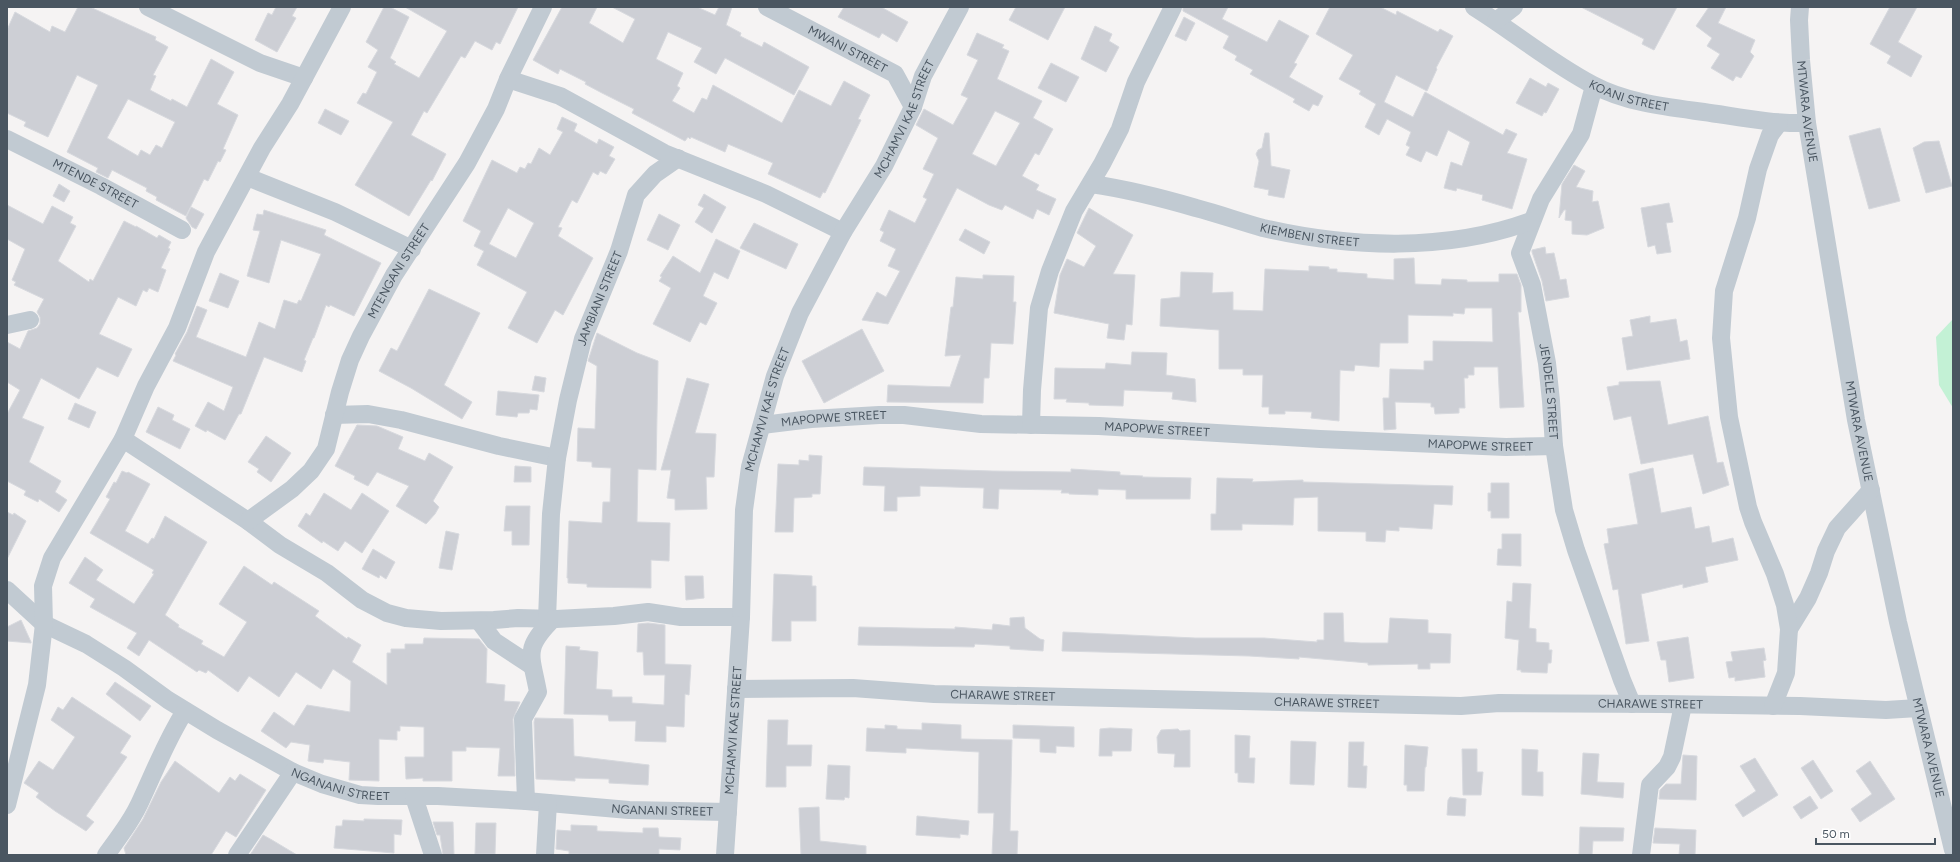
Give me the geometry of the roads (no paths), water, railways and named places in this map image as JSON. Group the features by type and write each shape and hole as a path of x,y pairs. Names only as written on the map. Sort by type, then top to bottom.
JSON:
{"street":[{"path":"148,7 260,63 304,78"},
{"path":"7,805 37,685 44,624 43,586 52,558 123,439 146,386 176,328 206,252 304,78 342,7"},
{"name":"MTENGANI STREET","path":"248,521 292,488 311,471 326,450 334,415 350,360 394,275 467,163 496,109 508,79 543,7"},
{"name":"MWANI STREET","path":"767,7 895,74 913,107"},
{"name":"MCHAMVI KAE STREET","path":"725,855 741,617 744,510 750,467 775,376 800,312 843,232 884,166 913,107 923,76 960,7"},
{"path":"1031,425 1032,390 1039,308 1050,271 1074,211 1091,184 1120,129 1136,82 1173,7"},
{"name":"KOANI STREET","path":"1474,7 1566,70 1594,86 1626,98 1672,108 1779,123 1807,123"},
{"path":"1496,21 1514,7"},
{"name":"MTWARA AVENUE","path":"1800,7 1799,20 1801,60 1807,123 1856,420 1898,622 1953,850"},
{"path":"508,79 560,96 622,131 678,158 766,194 843,232"},
{"name":"JENDELE STREET","path":"1594,86 1581,134 1541,199 1520,253 1532,285 1546,364 1551,401 1554,446 1569,530 1622,680 1632,704"},
{"path":"1773,706 1786,672 1789,629 1777,580 1748,506 1729,417 1721,338 1724,291 1747,218 1758,169 1770,135 1779,123"},
{"name":"MTENDE STREET","path":"7,139 101,186 182,230"},
{"name":"JAMBIANI STREET","path":"550,619 551,514 557,458 568,400 583,339 619,251 636,195 655,174 678,158"},
{"path":"247,177 335,212 412,249"},
{"name":"KIEMBENI STREET","path":"1091,184 1118,188 1155,197 1263,228 1357,242 1416,244 1443,242 1485,235 1531,222"},
{"path":"7,325 30,320"},
{"path":"334,415 368,414 401,420 499,446 557,458"},
{"name":"MAPOPWE STREET","path":"762,425 811,419 904,415 981,424 1099,426 1506,447 1554,446"},
{"path":"123,439 248,521 280,545 328,573 362,600 386,613 406,618 440,621 518,618 550,619 614,616 648,612 681,617 741,617"},
{"path":"1789,629 1808,598 1819,573 1826,551 1837,528 1871,490"},
{"name":"NGANANI STREET","path":"7,591 44,624 86,644 185,711 293,772 322,784 360,795 526,801 629,810 728,812"},
{"path":"526,801 523,719 538,692 530,654 536,637 550,619"},
{"path":"479,620 494,640 532,666"},
{"name":"CHARAWE STREET","path":"736,689 852,688 934,694 1461,706 1499,704 1632,704 1773,706 1886,710 1918,708"},
{"path":"1641,855 1650,785 1667,767 1672,757 1683,705"},
{"path":"106,855 126,827 142,798 164,747 185,711"},
{"path":"237,855 293,772"},
{"path":"414,797 433,855"},
{"path":"545,855 548,803"}]}
